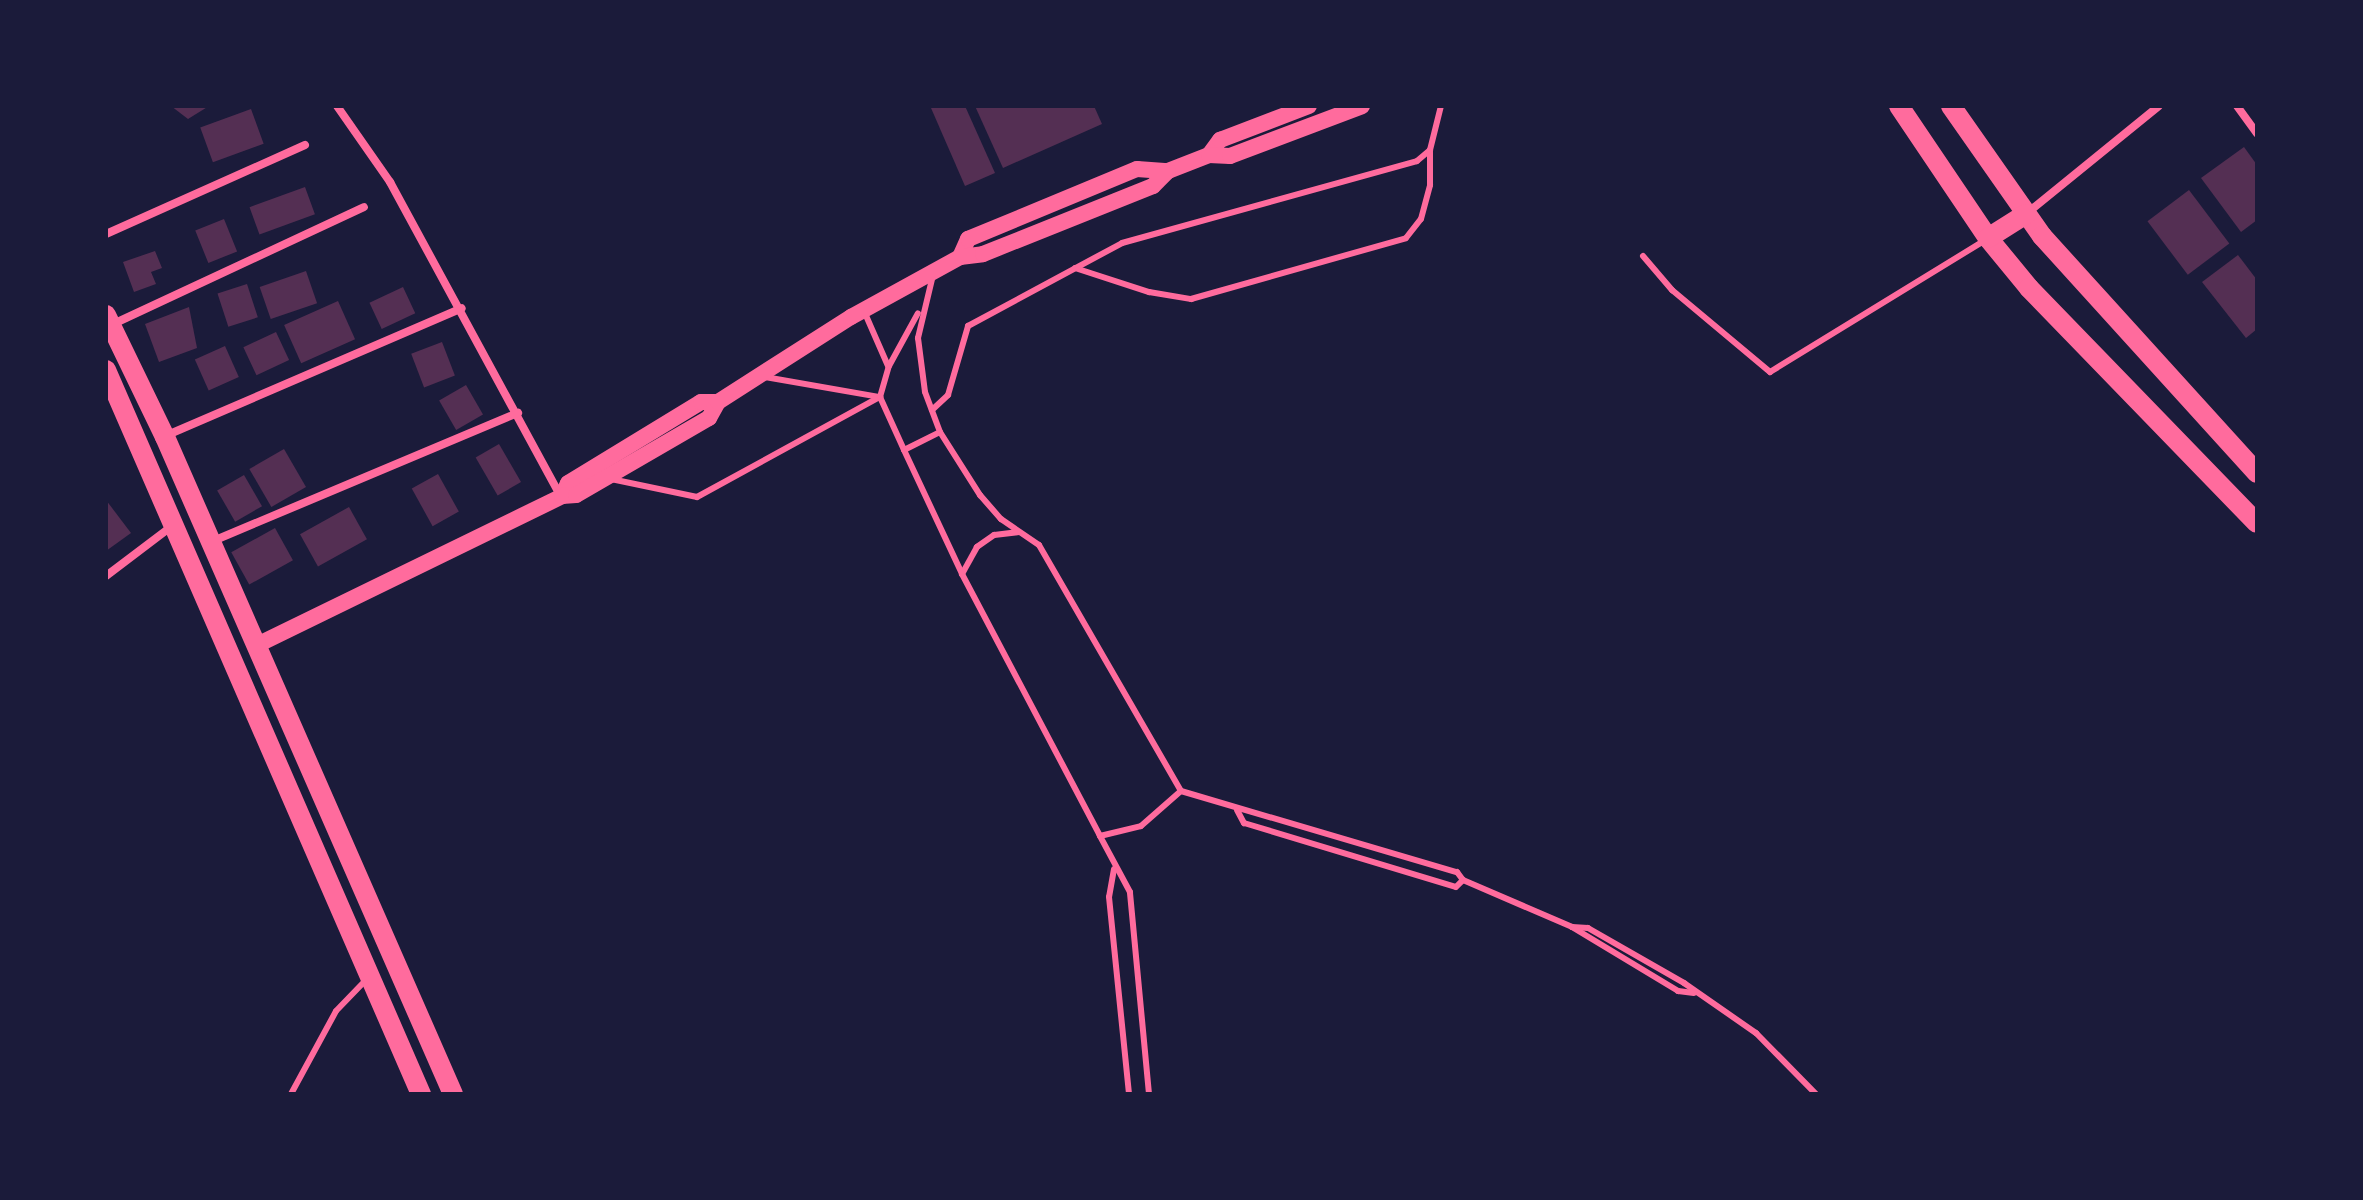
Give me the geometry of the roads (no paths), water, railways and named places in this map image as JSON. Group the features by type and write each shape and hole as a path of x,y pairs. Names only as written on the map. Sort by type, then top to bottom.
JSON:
{"main road":[{"path":"1209,155 1220,140 1309,106"},
{"path":"232,658 607,478 709,418 718,402 759,376 864,311 960,257 983,254 1153,186 1168,171 1209,155 1230,156 1362,106"},
{"path":"1899,106 1988,238 2029,288 2257,523"},
{"path":"1951,106 2026,214 2257,473"},
{"path":"1988,238 2026,214"},
{"path":"109,320 165,437 453,1094"},
{"path":"106,370 421,1094"},
{"path":"562,497 568,483 701,402 718,402"},
{"path":"2201,465 2229,439"},
{"path":"371,976 397,962"}],"street":[{"path":"337,106 390,182 462,308 562,497"},
{"path":"2026,214 2159,106"},
{"path":"2237,106 2257,134"},
{"path":"106,234 305,145"},
{"path":"109,320 364,207"},
{"path":"165,437 462,308"},
{"path":"210,542 518,413"},
{"path":"106,576 175,524"}],"lane":[{"path":"1075,268 1149,292 1191,299 1406,238 1421,219 1430,185 1430,150 1441,106"},
{"path":"932,410 948,395 968,326 1122,243 1417,161 1430,150"},
{"path":"1643,256 1672,290 1770,372 1988,238"},
{"path":"935,272 923,302 889,366 880,397 962,574 1100,836 1114,869 1130,892 1149,1094"},
{"path":"923,302 918,338 932,410 940,432 980,495 1039,545 1181,791 1237,810 1270,813 1457,872 1463,880 1572,927 1678,991 1694,993 1756,1033 1816,1094"},
{"path":"864,311 889,366"},
{"path":"759,376 880,397"},
{"path":"607,478 697,497 880,397"},
{"path":"904,450 940,432"},
{"path":"962,574 977,547 994,535 1020,532"},
{"path":"1100,836 1141,826 1181,791"},
{"path":"1237,810 1244,823 1456,887 1463,880"},
{"path":"1114,869 1109,897 1129,1094"},
{"path":"291,1094 336,1011 371,976"}]}
